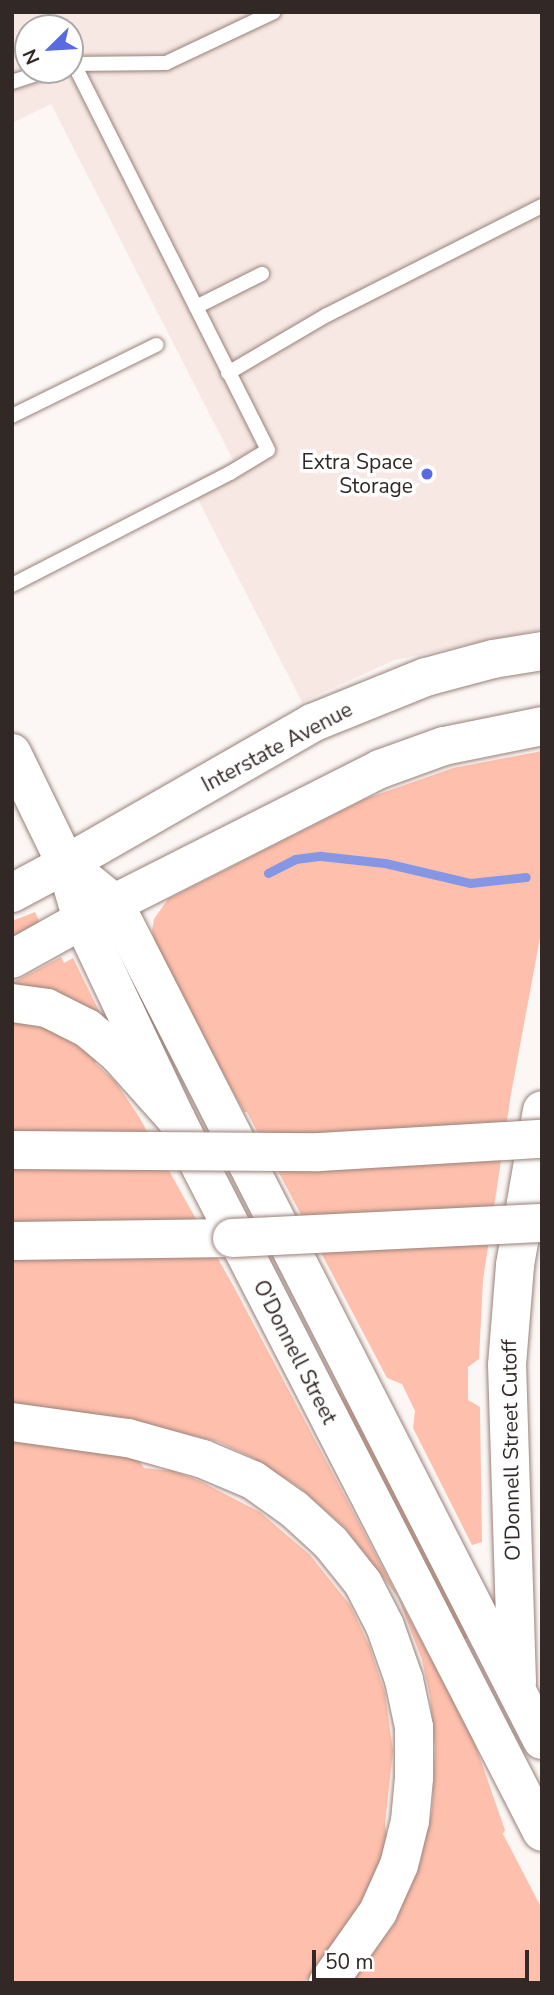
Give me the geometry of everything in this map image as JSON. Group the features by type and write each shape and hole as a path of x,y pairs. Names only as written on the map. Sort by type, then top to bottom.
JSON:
{"main road":[{"name":"Interstate Avenue","path":"12,893 312,723 426,677 492,659 542,651"},
{"path":"12,959 98,912 380,769 444,746 542,726"},
{"name":"O'Donnell Street","path":"12,753 66,864 98,912 542,1740"},
{"name":"O'Donnell Street","path":"98,912 176,1119 542,1832"},
{"path":"12,1003 47,1008 87,1028 119,1055 176,1119"},
{"name":"O'Donnell Street Cutoff","path":"522,1793 507,1365 514,1265 542,1110"},
{"path":"12,1150 320,1152 542,1139"},
{"path":"12,1241 129,1242 542,1223"},
{"path":"12,1422 128,1438 203,1460 253,1480 294,1509 331,1543 363,1583 385,1626 404,1680 414,1727 410,1821 399,1865 378,1912 328,1983"}],"lane":[{"path":"84,63 166,63 274,12"},
{"path":"12,585 230,473 268,450 82,84"},
{"path":"228,373 327,315 542,206"},
{"path":"195,307 262,274"},
{"path":"12,416 156,345"}],"shaded area":[{"path":"12,12 542,12 542,629 395,660 302,702 190,484 233,460 51,104 12,123"},
{"path":"542,751 542,927 511,1094 483,1280 479,1359 468,1367 468,1400 480,1407 482,1542 472,1545 413,1428 415,1411 402,1384 387,1378 247,1112 244,1112 181,996 156,947 152,931 154,919 168,899 365,799 453,768"},
{"path":"35,912 41,925 12,941 12,921"},
{"path":"61,957 64,963 73,958 105,1023 12,988 12,983"},
{"path":"12,1021 47,1029 100,1058 95,1063 115,1081 138,1115 235,1289 473,1738 505,1830 503,1834 542,1909 542,1983 351,1983 393,1926 420,1863 432,1810 435,1748 430,1696 422,1660 398,1597 344,1527 300,1488 253,1458 219,1442 150,1425 14,1408"},
{"path":"321,1365 357,1417 472,1636 463,1640"},
{"path":"12,1441 138,1459 144,1468 173,1471 200,1481 260,1512 310,1555 350,1605 369,1645 385,1693 393,1751 385,1824 387,1838 376,1880 316,1971 303,1983 12,1983"}],"waterway":[{"path":"268,873 295,859 321,856 385,863 470,883 526,877"}],"place":[{"name":"Extra Space Storage","path":"427,474"}]}
